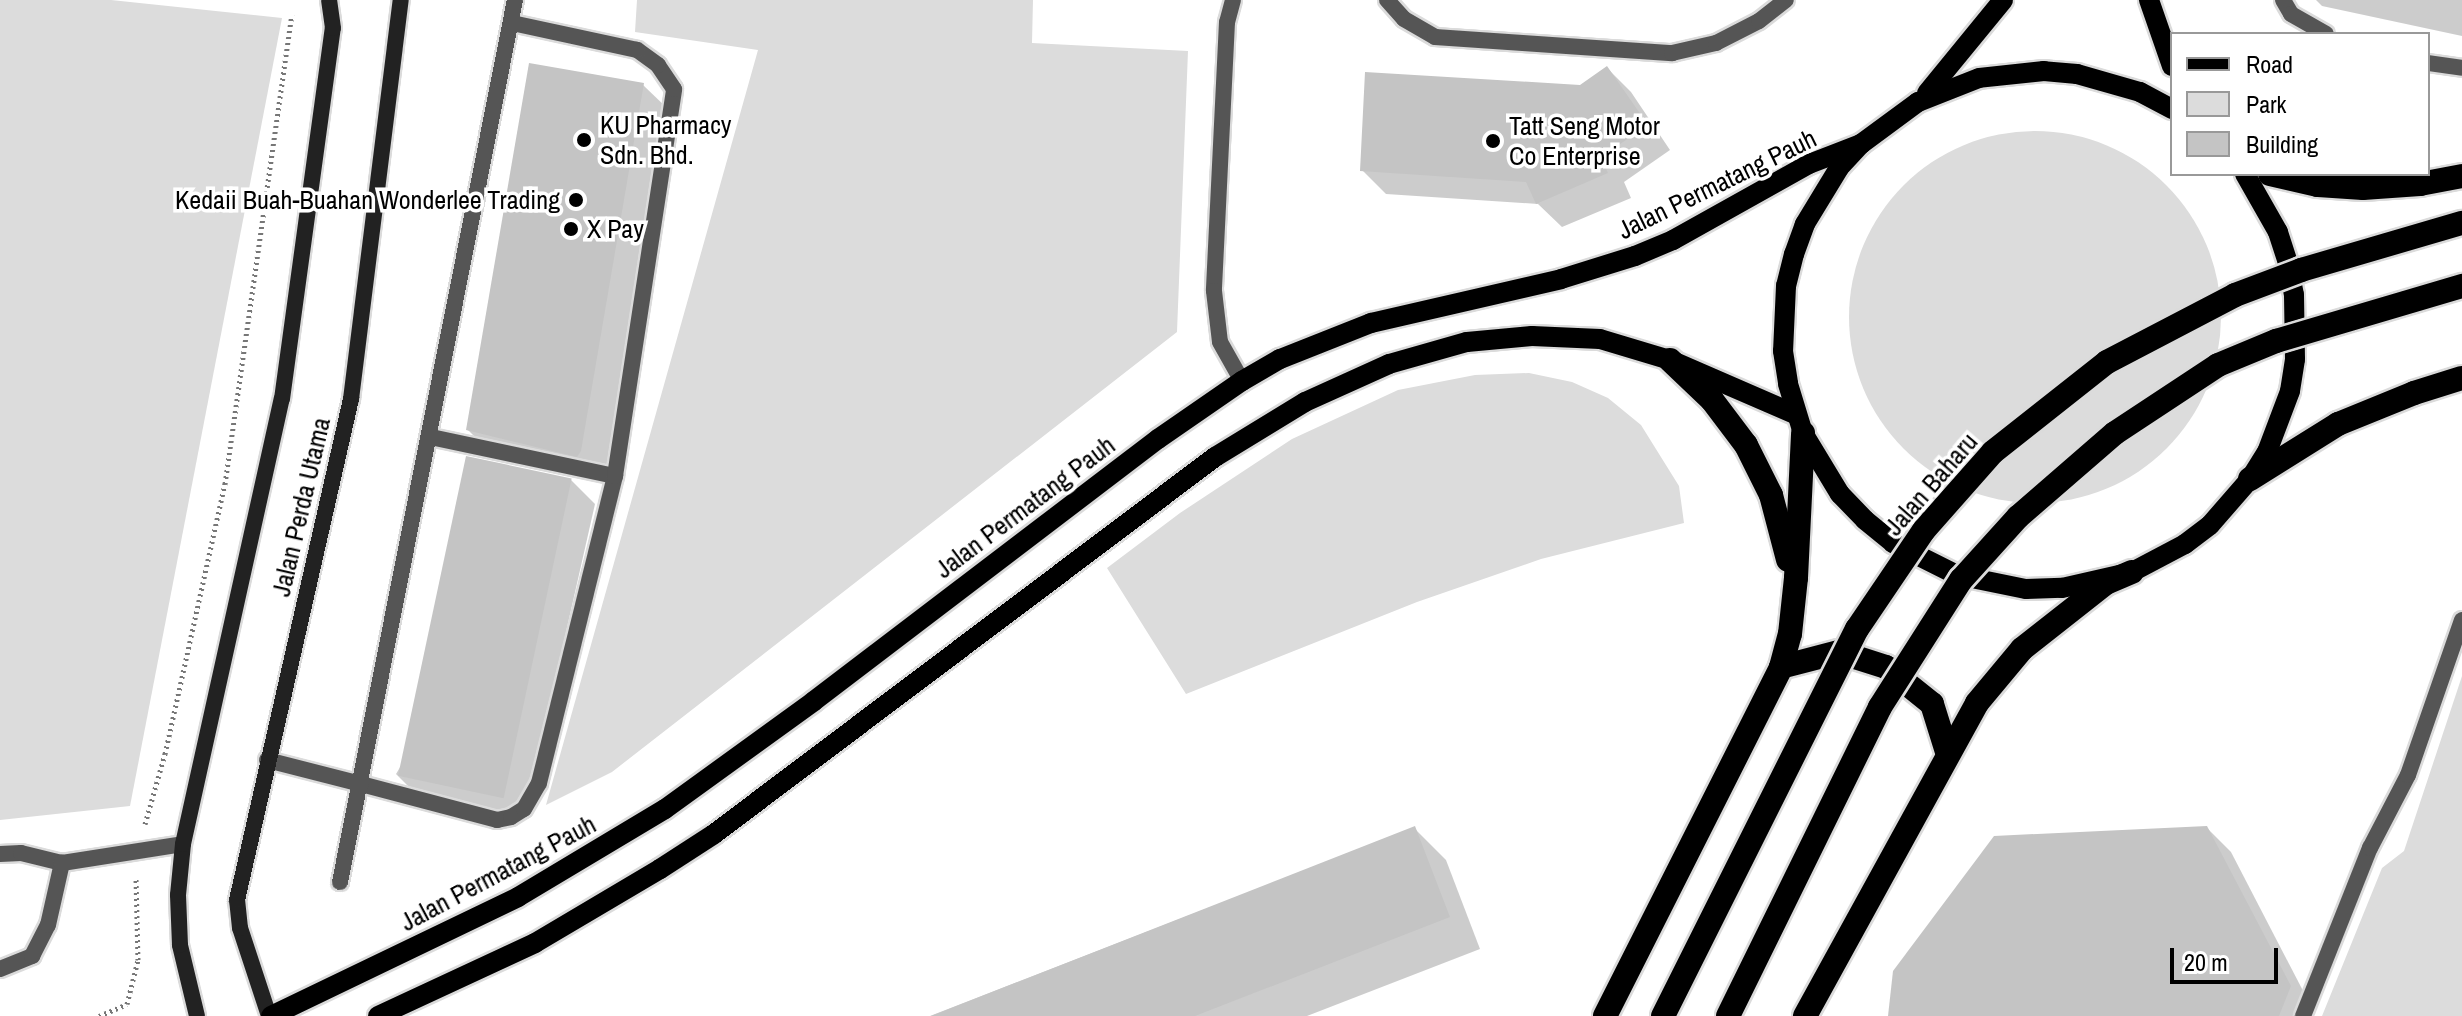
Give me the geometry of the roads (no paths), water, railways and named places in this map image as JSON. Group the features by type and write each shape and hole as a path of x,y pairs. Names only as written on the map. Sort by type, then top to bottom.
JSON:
{"highway":[{"path":"2279,176 2318,185 2363,188 2420,184 2462,176"},
{"name":"Jalan Baharu","path":"1663,1016 1857,629 1924,530 1993,452 2107,362 2235,295 2301,270 2462,223"},
{"path":"1728,1016 1880,707 1961,580 2018,517 2115,433 2218,365 2276,341 2462,286"},
{"path":"1670,360 1712,400 1746,445 1771,495 1787,550 1793,606"},
{"path":"2250,479 2338,424 2462,378"},
{"path":"1605,1016 1781,667 1793,606 1800,424"},
{"path":"1805,1016 1977,703 2022,649 2106,583 2132,572"},
{"path":"1781,667 1839,652 1886,667 1932,704 1948,755"}],"main road":[{"path":"2003,0 1918,102 1861,144 1833,177 1805,224 1786,286 1783,351 1800,424 1840,494 1893,543 1957,575 2015,588 2062,588 2132,572 2185,544 2210,525 2250,479 2267,452 2290,391 2297,327 2292,284 2278,232 2246,176"},
{"path":"2149,0 2170,60"},
{"path":"1918,102 1979,78 2044,71 2109,81 2170,108"},
{"name":"Jalan Permatang Pauh","path":"270,1016 518,897 665,809 814,701 1135,456 1242,381 1280,359 1371,323 1561,279 1635,256 1715,218 1809,164 1861,144"},
{"path":"378,1016 535,943 714,834 1129,518 1254,430 1305,402 1389,364 1467,342 1570,336 1600,339 1670,360 1800,424"}],"street":[{"name":"Jalan Perda Utama","path":"197,1016 180,945 178,895 183,844 282,399 333,28 329,0"},
{"name":"Jalan Perda Utama","path":"270,1016 240,928 237,900 351,399 401,0"},
{"path":"340,882 431,437 515,0"},
{"path":"1233,0 1227,22 1214,304 1220,342 1242,381"},
{"path":"1387,0 1404,19 1435,37 1672,53 1716,43 1759,21 1786,0"},
{"path":"2283,0 2291,14 2322,32"},
{"path":"267,760 497,820 511,817 524,809 539,783 615,476 674,89 658,65 637,50 512,23"},
{"path":"2430,63 2462,68"},
{"path":"431,437 615,476"},
{"path":"2303,1016 2370,848 2408,775 2462,620"},
{"path":"0,854 21,853 62,863 183,844"},
{"path":"0,969 32,956 48,925 62,863"}],"place":[{"name":"KU Pharmacy Sdn. Bhd.","path":"584,140"},
{"name":"Tatt Seng Motor Co Enterprise","path":"1493,141"},
{"name":"Kedaii Buah-Buahan Wonderlee Trading","path":"576,200"},
{"name":"X Pay","path":"571,229"}]}
